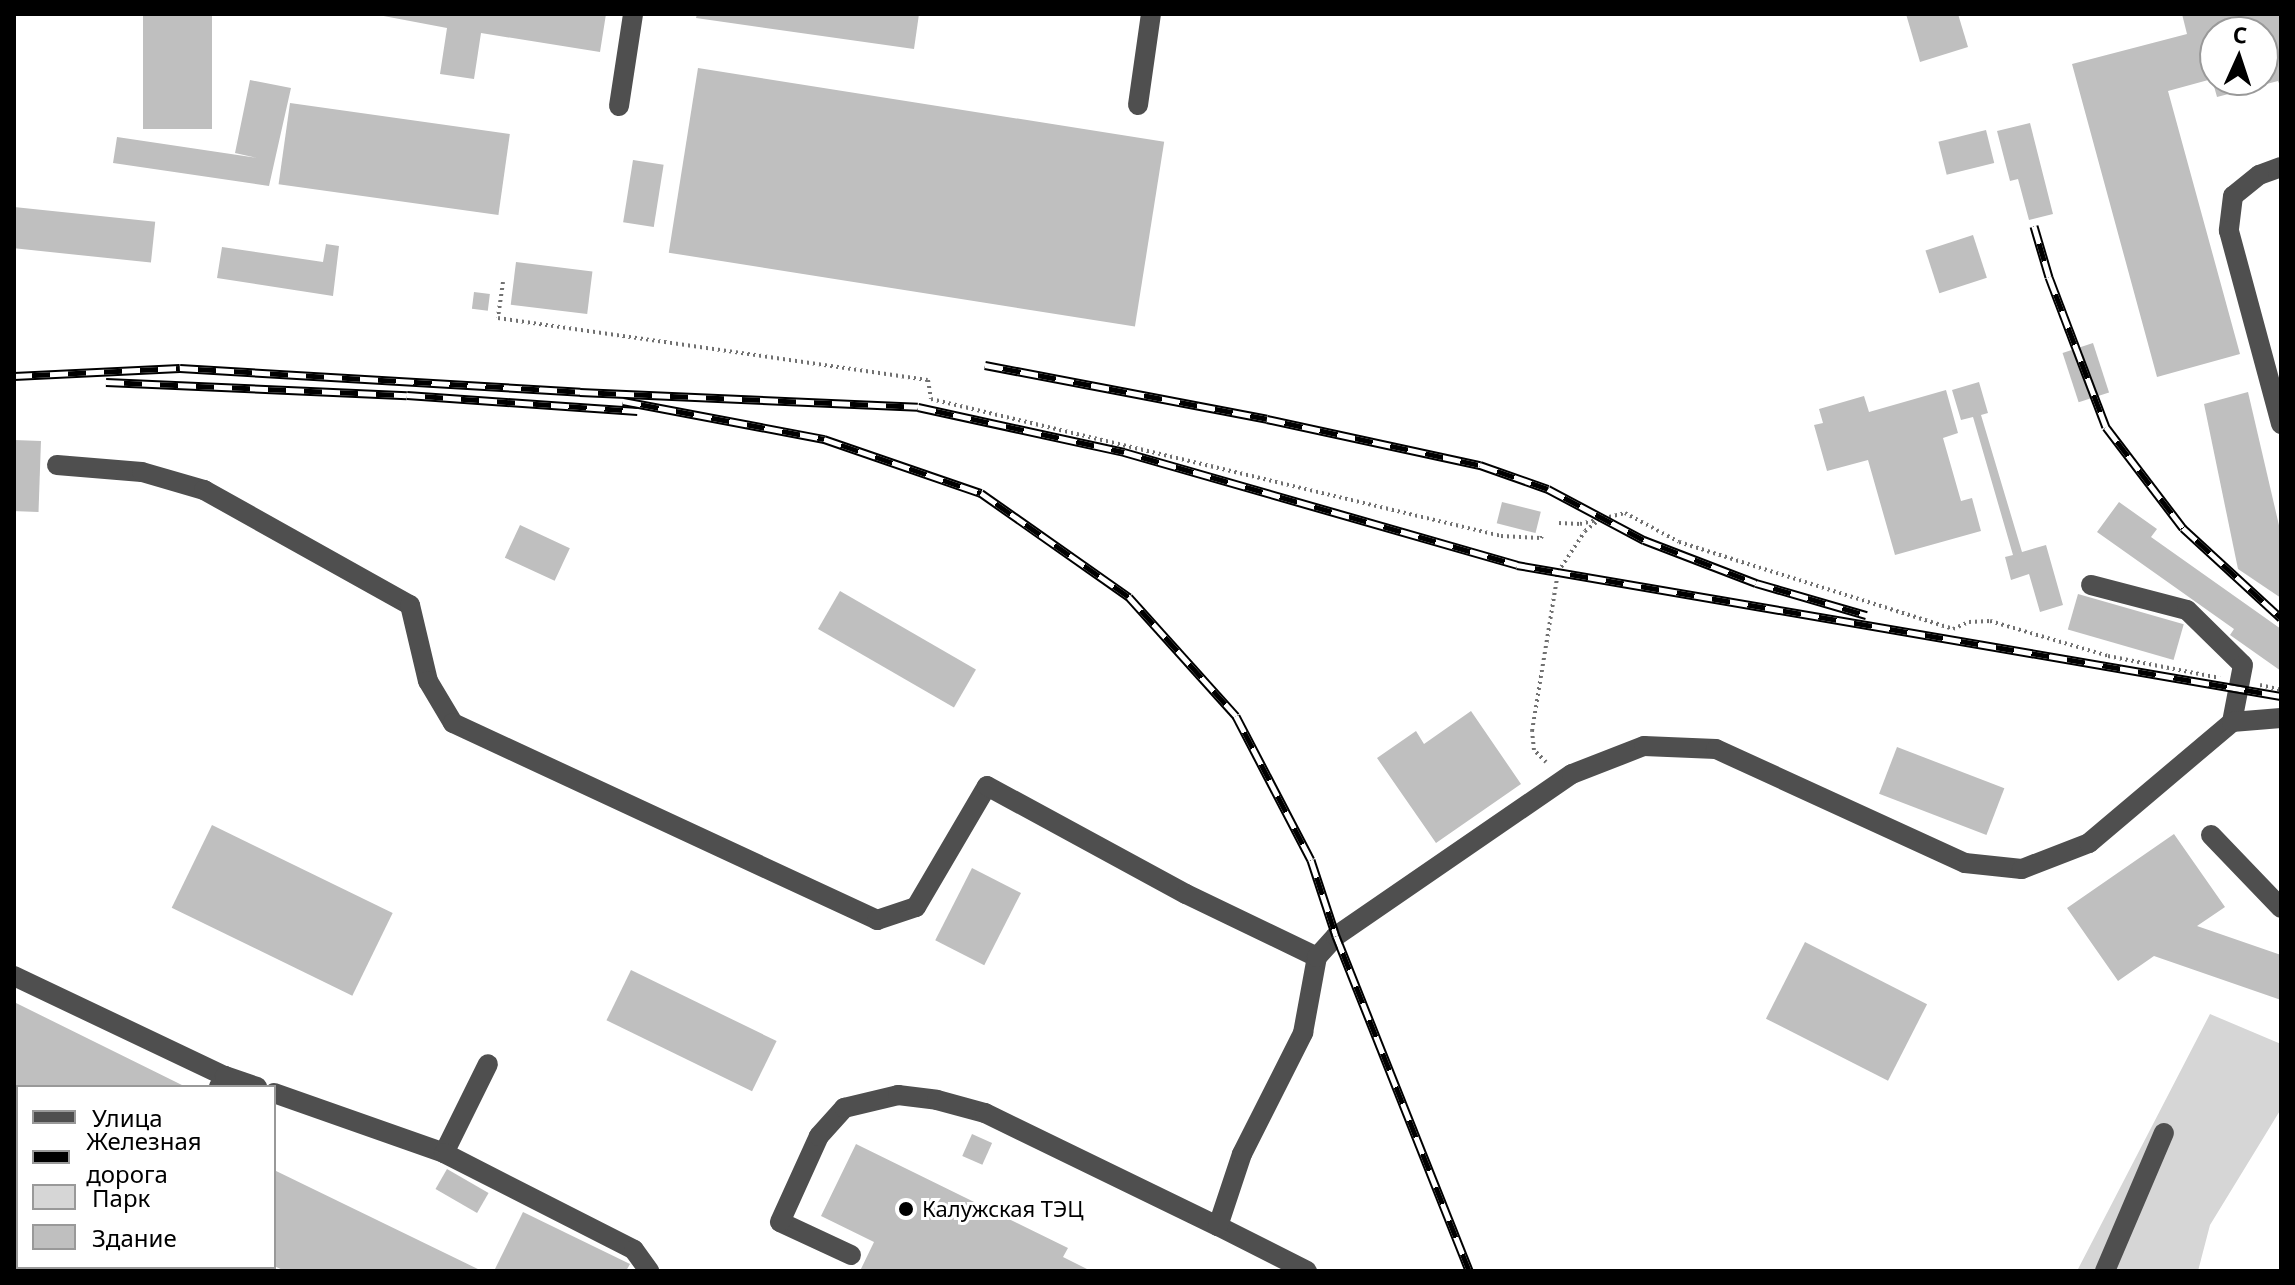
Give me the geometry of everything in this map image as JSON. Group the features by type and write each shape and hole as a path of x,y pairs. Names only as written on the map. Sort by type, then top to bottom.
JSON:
{"street":[{"path":"619,106 633,14"},
{"path":"1138,105 1151,14"},
{"path":"2281,167 2259,175 2233,196 2229,231 2281,424"},
{"path":"57,465 142,472 204,490 410,605 428,681 453,723 877,920 916,907 987,786 1186,894 1317,957"},
{"path":"2091,585 2187,610 2243,665 2232,722"},
{"path":"1218,1226 1242,1154 1303,1033 1317,957 1336,936 1572,774 1644,746 1716,749 1965,863 2022,869 2089,843 2232,722 2281,718"},
{"path":"2211,835 2281,908"},
{"path":"14,976 222,1081 245,1085"},
{"path":"444,1153 488,1064"},
{"path":"276,1094 444,1153 634,1250 649,1271"},
{"path":"851,1255 780,1222 819,1136 844,1108 898,1095 937,1100 985,1113 1307,1271"},
{"path":"2105,1271 2164,1133"}],"path":[{"path":"503,282 498,318 928,380 931,399 1501,536 1541,538 1543,534"},
{"path":"1559,523 1580,524 1625,513 1679,542 1953,629 1969,622 1990,621 2108,656 2239,681"},
{"path":"1546,762 1534,750 1532,731 1558,572 1585,531 1602,518"}],"green space":[{"path":"2210,1014 2281,1044 2281,1109 2210,1225 2198,1271 2077,1271"}],"building":[{"path":"143,14 212,14 212,129 143,129"},
{"path":"373,14 606,14 600,52 481,33 474,79 440,74 447,28"},
{"path":"697,14 919,14 914,49 696,18"},
{"path":"1906,14 1958,14 1968,47 1920,62"},
{"path":"2182,14 2281,14 2281,88 2279,16 2199,16 2199,83 2168,91 2240,354 2157,377 2072,64 2187,34"},
{"path":"698,68 1164,142 1135,327 669,253"},
{"path":"250,80 291,88 269,186 113,163 117,137 257,158 235,153"},
{"path":"290,103 510,134 498,215 279,184"},
{"path":"2030,123 2053,214 2029,220 2018,179 2010,181 1997,131"},
{"path":"1986,130 1994,163 1947,175 1938,142"},
{"path":"633,160 664,165 654,227 623,222"},
{"path":"14,207 155,222 151,263 14,248"},
{"path":"1973,235 1987,278 1939,293 1925,250"},
{"path":"326,244 339,246 333,296 217,278 222,247 323,262"},
{"path":"516,262 592,271 587,314 511,305"},
{"path":"474,292 490,294 488,311 472,309"},
{"path":"2093,343 2109,392 2079,402 2063,353"},
{"path":"1979,382 1988,413 1981,415 2022,552 2046,545 2063,605 2040,612 2029,574 2011,580 2005,557 2013,555 1973,417 1961,420 1952,390"},
{"path":"1946,390 1958,433 1943,438 1961,501 1972,498 1981,531 1895,555 1868,460 1827,471 1814,425 1823,423 1819,409 1864,396 1869,412"},
{"path":"2248,392 2281,534 2281,598 2238,569 2204,404"},
{"path":"14,440 41,441 39,512 14,511"},
{"path":"1502,502 1541,512 1535,533 1497,523"},
{"path":"2119,502 2157,529 2151,537 2281,629 2281,671 2230,635 2234,629 2097,532"},
{"path":"520,525 570,548 555,581 505,558"},
{"path":"840,591 976,670 954,708 818,629"},
{"path":"2078,594 2184,624 2174,660 2068,630"},
{"path":"1471,711 1521,784 1436,843 1377,758 1416,731 1424,744"},
{"path":"1897,747 2004,788 1986,835 1879,794"},
{"path":"212,825 393,913 352,996 172,908"},
{"path":"2174,834 2225,907 2197,926 2281,955 2281,1000 2154,956 2118,981 2067,908"},
{"path":"972,868 1021,893 984,965 935,940"},
{"path":"1805,942 1927,1004 1888,1081 1766,1019"},
{"path":"631,970 777,1041 752,1091 606,1020"},
{"path":"14,1002 182,1085 16,1085 14,1115"},
{"path":"972,1134 992,1143 982,1165 962,1156"},
{"name":"Калужская ТЭЦ","path":"856,1144 1068,1248 1063,1257 1091,1271 860,1271 874,1242 821,1216"},
{"path":"447,1169 489,1193 477,1213 436,1189"},
{"path":"276,1171 482,1271 285,1271 276,1267"},
{"path":"523,1212 630,1264 626,1271 494,1271"}],"railway":[{"path":"2034,226 2049,277 2106,427 2183,528 2281,618"},
{"path":"985,365 1267,419 1480,465 1548,489 1644,540 1756,583 1866,615"},
{"path":"14,376 180,368 580,392 918,407 1124,452 1517,565 2281,696"},
{"path":"106,382 407,395 637,411"},
{"path":"623,401 824,439 981,493 1129,597 1236,716 1311,860 1336,936 1469,1271"}],"place":[{"name":"Калужская ТЭЦ","path":"906,1209"}]}
